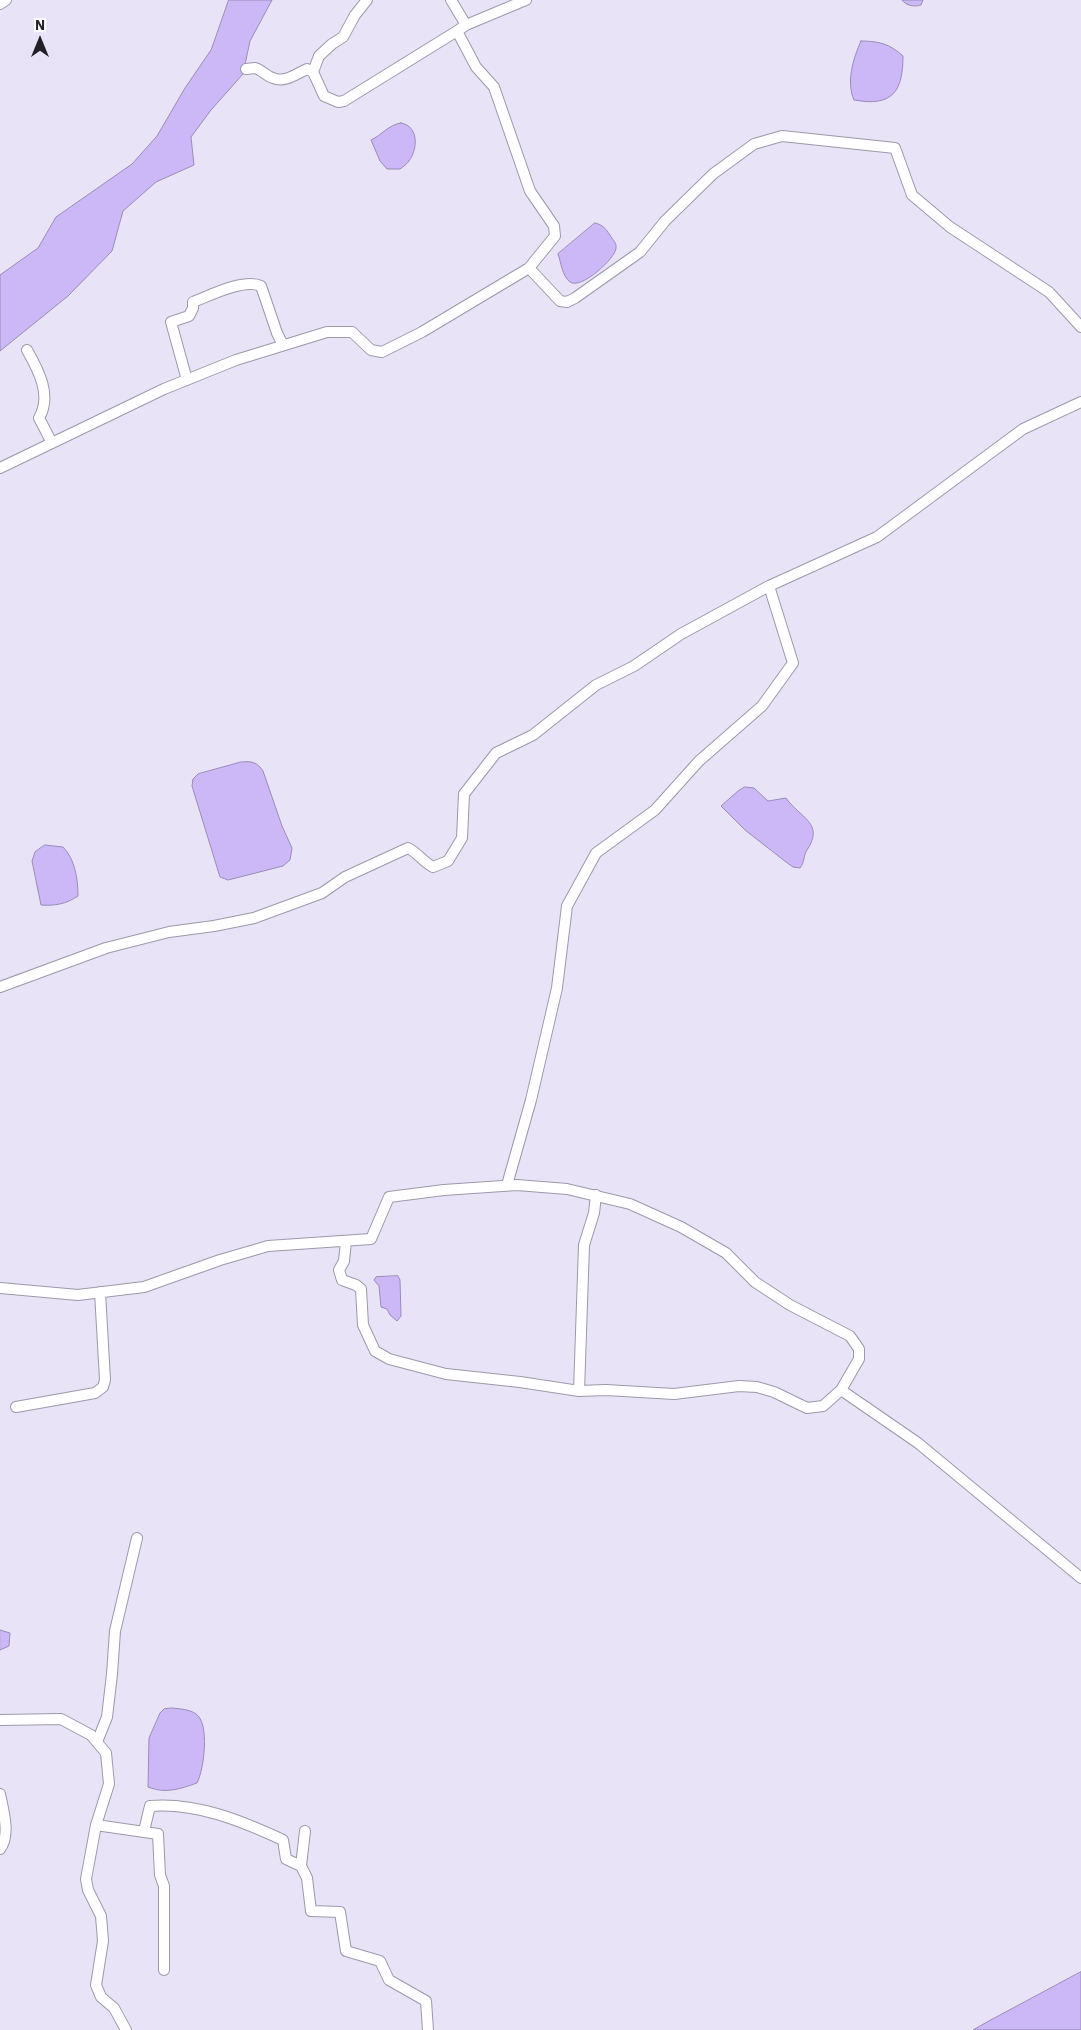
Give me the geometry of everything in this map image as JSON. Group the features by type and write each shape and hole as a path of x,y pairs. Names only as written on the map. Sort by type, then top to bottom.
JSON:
{"street":[{"path":"0,4 6,0"},
{"path":"313,72 320,56 332,44 343,37 355,15 367,0"},
{"path":"0,468 164,389 236,360 283,345 327,332 352,332 371,350 382,352 422,332 529,268 555,236 554,226 530,191 494,87 476,67 451,0"},
{"path":"246,69 256,68 272,78 280,80 307,69 313,72 324,96 338,102 344,102 411,58 462,28 526,0"},
{"path":"529,268 560,300 568,302 576,298 640,252 665,221 713,174 754,144 782,136 895,148 912,195 950,226 1049,292 1081,327"},
{"path":"187,380 171,322 189,316 193,308 193,302 222,290 242,284 256,283 261,286 283,345"},
{"path":"27,350 37,368 44,392 46,406 40,418 52,443"},
{"path":"0,987 106,948 169,932 254,918 322,893 345,877 408,848 415,852 422,861 433,867 448,861 462,838 464,794 496,753 533,735 596,685 634,666 682,634 769,586 877,537 1023,429 1081,402"},
{"path":"507,1185 531,1100 557,988 567,906 596,853 655,810 699,761 762,706 793,663 769,586"},
{"path":"0,1288 78,1295 144,1287 220,1260 268,1246 372,1239 389,1197 507,1185 566,1189 630,1204 681,1227 726,1253 755,1282 790,1305 850,1336 860,1349 859,1359 841,1390 832,1400 822,1406 807,1408 774,1392 757,1387 739,1386 674,1394 606,1390 579,1391 446,1374 390,1359 375,1351 363,1325 361,1289 342,1280 339,1270 344,1261 346,1241"},
{"path":"579,1391 584,1245 594,1212 596,1195"},
{"path":"16,1407 94,1392 103,1387 105,1380 100,1292"},
{"path":"841,1390 918,1443 1081,1578"},
{"path":"97,1742 107,1716 115,1631 137,1538"},
{"path":"0,1720 62,1719 91,1735 106,1753 110,1784 96,1825 86,1879 88,1890 101,1916 102,1924 103,1941 96,1985 101,1997 114,2008 126,2030"},
{"path":"0,1794 4,1815 4,1844 0,1849"},
{"path":"144,1831 150,1806 163,1805 187,1808 220,1815 247,1824 283,1840 286,1859 301,1866"},
{"path":"96,1825 158,1834 160,1875 164,1886 164,1970"},
{"path":"305,1831 301,1866 310,1890 311,1912 340,1912 346,1951 380,1961 389,1980 426,2001 428,2030"}],"shaded area":[{"path":"229,0 272,0 250,41 243,74 211,110 191,137 194,165 156,182 123,211 112,251 68,296 0,351 0,275 38,248 56,217 132,164 157,136 185,88 211,50"},
{"path":"902,0 923,0 921,5 916,6 908,5"},
{"path":"861,41 884,44 903,56 901,79 898,88 886,99 867,102 854,100 851,78 855,55"},
{"path":"401,123 407,125 414,133 414,150 409,161 400,169 387,169 380,161 371,140 392,126"},
{"path":"595,223 604,227 614,241 616,246 614,253 597,272 582,281 570,282 563,273 558,254"},
{"path":"241,762 254,763 263,771 282,826 292,848 290,860 283,866 228,880 220,877 192,786 193,779 198,774"},
{"path":"745,787 754,788 768,801 786,798 809,821 813,833 812,841 800,868 793,867 745,830 721,806"},
{"path":"45,845 63,847 73,863 78,896 65,903 41,905 32,861 35,852"},
{"path":"398,1276 400,1280 401,1316 397,1321 390,1315 387,1309 381,1307 379,1286 374,1280 376,1277"},
{"path":"0,1630 10,1633 9,1646 0,1650"},
{"path":"172,1708 190,1711 200,1719 204,1736 202,1768 197,1783 173,1790 155,1789 148,1787 149,1738 160,1713 164,1709"},
{"path":"1081,1972 1081,2030 973,2030 987,2022"}]}
